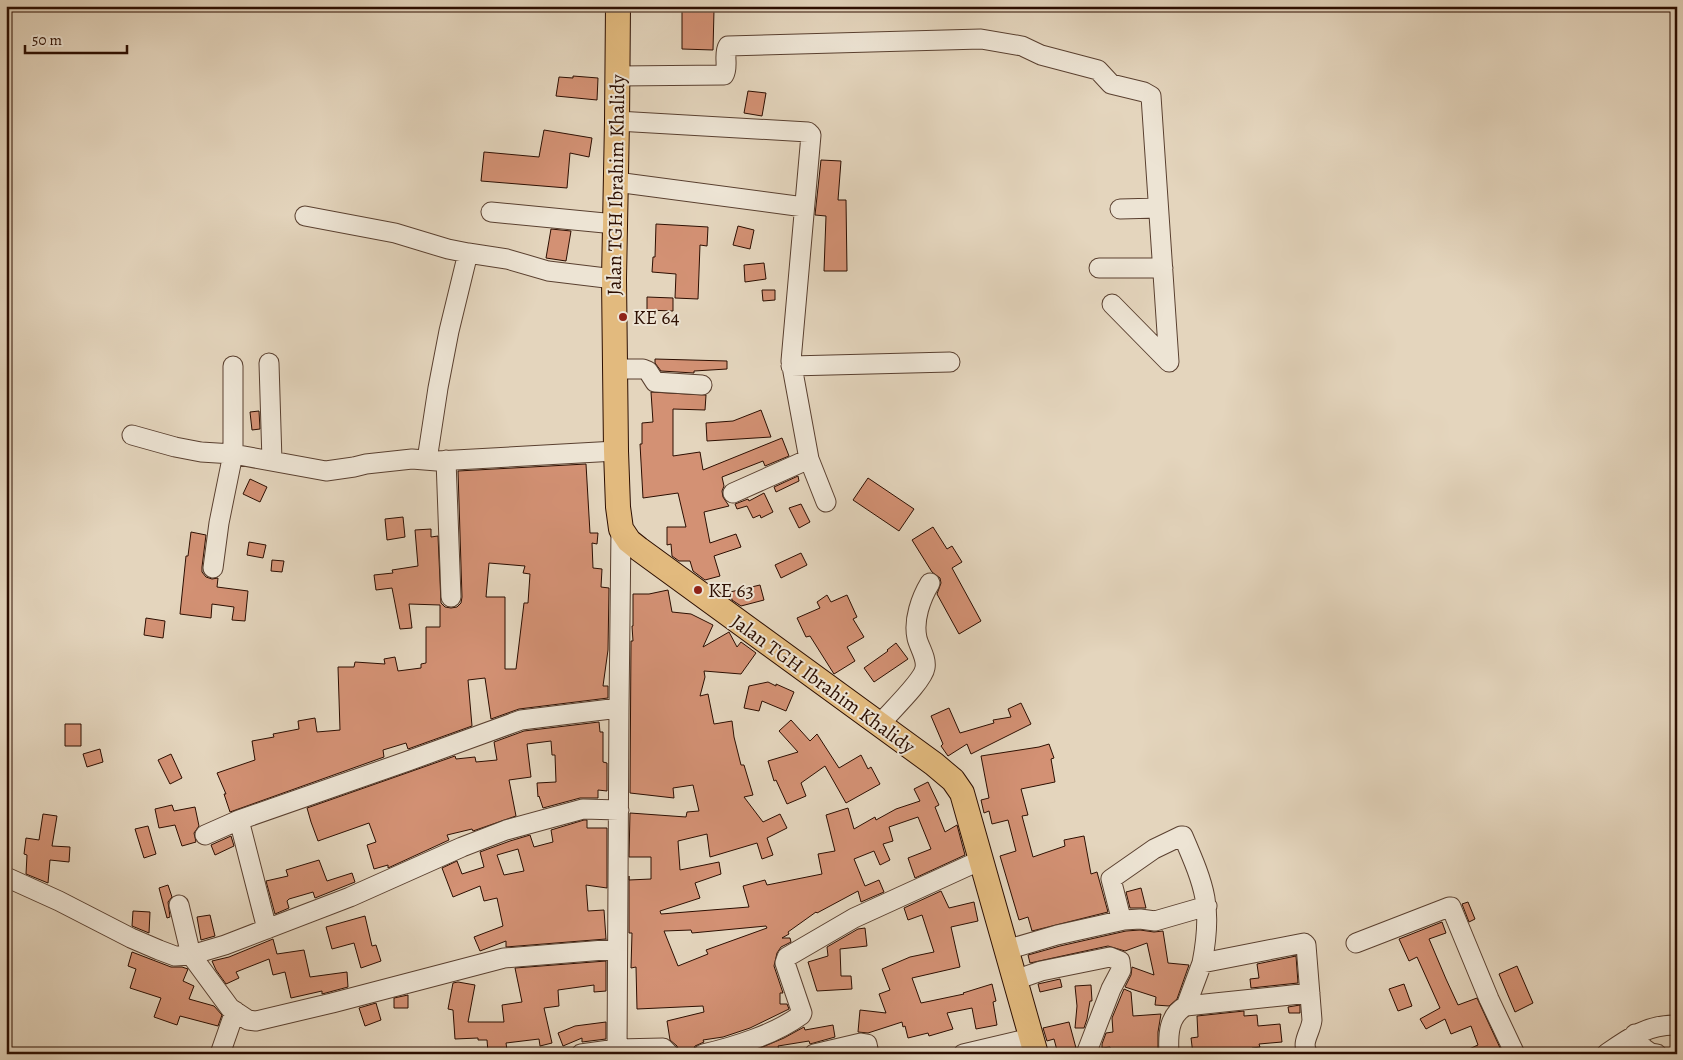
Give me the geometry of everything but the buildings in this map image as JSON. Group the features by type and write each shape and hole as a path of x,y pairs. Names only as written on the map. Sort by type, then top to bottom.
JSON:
{"main road":[{"name":"Jalan TGH Ibrahim Khalidy","path":"618,6 614,279 616,451 618,507 622,529 629,541 639,549 934,764 953,780 962,793 1034,1046"}],"street":[{"path":"618,76 724,75 726,72 726,49 728,46 981,39 1022,46 1041,55 1098,70 1111,84 1150,95 1169,362 1112,304"},
{"path":"617,121 808,132 811,135 791,366 809,459 826,502"},
{"path":"616,182 804,207"},
{"path":"1120,209 1158,208"},
{"path":"490,212 615,224"},
{"path":"305,216 395,233 448,249 507,259 548,271 614,279"},
{"path":"427,460 449,331 468,253"},
{"path":"1099,268 1162,268"},
{"path":"791,366 950,362"},
{"path":"269,363 272,461"},
{"path":"213,568 219,523 233,454 233,366"},
{"path":"616,368 643,369 648,371 655,382 702,385"},
{"path":"132,435 201,452 233,454 326,471 412,459 446,460 616,451"},
{"path":"733,494 809,459"},
{"path":"446,460 450,597"},
{"path":"617,1051 618,708 622,529"},
{"path":"879,724 904,698 922,675 925,668 916,630 919,609 930,583"},
{"path":"205,835 239,820 520,720 618,708"},
{"path":"6,877 152,947 175,956 191,955 225,945 350,897 462,847 506,830 583,809 618,810"},
{"path":"239,820 266,929"},
{"path":"1121,918 1111,879 1154,849 1183,836 1202,882 1207,906 1207,931 1202,963 1186,1006"},
{"path":"703,1054 724,1050 770,1032 798,1018 802,1013 785,963 787,957 854,918 981,860"},
{"path":"179,905 191,955 230,1008 248,1020 256,1021 504,958 617,949"},
{"path":"1006,950 1057,935 1124,920 1140,919 1155,921 1207,906"},
{"path":"1356,943 1448,906 1451,907 1515,1054"},
{"path":"1202,963 1304,943 1306,945 1312,1020 1312,1026 1304,1043 1304,1052"},
{"path":"1015,980 1041,971 1080,965 1110,957 1120,961 1121,970 1086,1054"},
{"path":"1169,1054 1168,1037 1171,1022 1175,1014 1186,1006 1310,993"},
{"path":"220,1054 234,1011"},
{"path":"1606,1054 1635,1034 1652,1027 1677,1025"},
{"path":"1635,1034 1645,1050 1651,1053 1662,1053"},
{"path":"814,1054 862,1043 867,1044 869,1054"},
{"path":"963,1054 1034,1046"},
{"path":"581,1054 663,1048 669,1054"}],"place":[{"name":"KE 64","path":"623,317"},
{"name":"KE 63","path":"698,590"}]}
